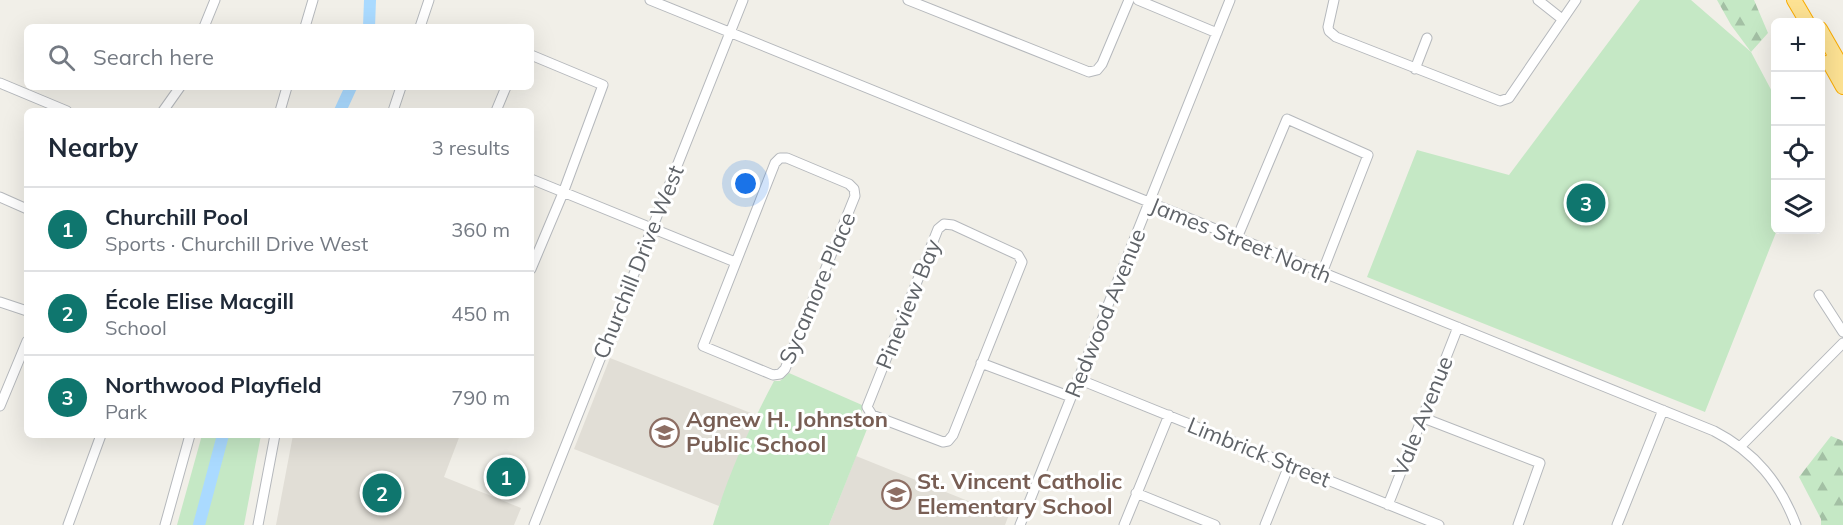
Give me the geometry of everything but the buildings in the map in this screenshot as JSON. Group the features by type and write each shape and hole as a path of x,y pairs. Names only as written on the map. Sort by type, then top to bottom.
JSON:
{"highway":[{"path":"1794,0 1805,18"},
{"path":"1805,0 1815,18"},
{"path":"1825,35 1843,69"},
{"path":"1825,54 1843,87"}],"street":[{"path":"205,24 214,0"},
{"path":"306,24 313,0"},
{"path":"421,24 429,0"},
{"name":"James Street North","path":"650,0 1714,431 1740,447 1760,465 1780,490 1796,525"},
{"name":"Churchill Drive West","path":"534,525 743,0"},
{"path":"908,0 1089,72 1097,70 1102,64 1129,0"},
{"path":"1138,0 1217,33"},
{"name":"Redwood Avenue","path":"1020,525 1230,0"},
{"path":"1334,0 1328,23 1332,35 1415,69 1503,101 1509,98 1575,0"},
{"path":"1538,0 1562,19"},
{"path":"1415,69 1427,38"},
{"path":"534,56 603,85 534,262"},
{"path":"0,82 60,108"},
{"path":"165,108 178,90"},
{"path":"280,108 286,90"},
{"path":"394,108 400,90"},
{"path":"497,108 505,90"},
{"path":"1237,238 1287,119 1368,155 1322,273"},
{"name":"Sycamore Place","path":"780,158 787,158 849,184 854,189 855,196 785,369 780,374 773,375 703,346 735,262 775,163 780,158"},
{"path":"534,180 735,262"},
{"path":"0,198 24,208"},
{"name":"Pineview Bay","path":"944,224 953,225 1021,258 1022,262 981,363 948,441 943,442 868,411 867,407 873,391 938,230 944,224"},
{"path":"1819,295 1843,332"},
{"path":"0,302 24,310"},
{"name":"Vale Avenue","path":"1388,505 1458,327"},
{"path":"1740,447 1843,343"},
{"path":"0,406 3,393 24,348"},
{"path":"981,363 1071,397"},
{"name":"Limbrick Street","path":"1078,379 1439,525"},
{"path":"1617,525 1663,410"},
{"path":"1124,525 1168,415"},
{"path":"1421,417 1540,463 1518,525"},
{"path":"68,525 100,438"},
{"path":"165,525 189,438"},
{"path":"258,525 274,438"},
{"path":"1265,525 1290,463"},
{"path":"1136,494 1215,525"}],"shaded area":[{"name":"Agnew H. Johnston Public School","path":"610,358 756,415 719,506 574,449"},
{"path":"292,438 459,438 444,477 521,508 514,525 276,525"},
{"name":"St. Vincent Catholic Elementary School","path":"856,456 1008,517 1005,525 829,525"}],"green space":[{"path":"1640,0 1691,0 1751,52 1771,90 1771,234 1775,234 1705,412 1367,277 1417,150 1509,175"},
{"path":"1717,0 1754,0 1768,33 1751,52 1731,25"},
{"path":"789,373 862,405 862,413 871,419 829,525 713,525 733,469 765,398 774,381 780,381"},
{"path":"1831,436 1843,441 1843,525 1821,525 1821,519 1799,477"},
{"path":"201,438 260,438 244,525 177,525"}],"waterway":[{"path":"369,24 370,0"},
{"path":"341,108 350,90"},
{"path":"199,525 222,438"}],"place":[{"name":"Northwood Playfield","path":"1586,203"},
{"name":"Agnew H. Johnston Public School","path":"665,432"},
{"name":"Churchill Pool","path":"506,477"},
{"name":"École Elise Macgill","path":"382,493"},
{"name":"St. Vincent Catholic Elementary School","path":"896,494"}]}
